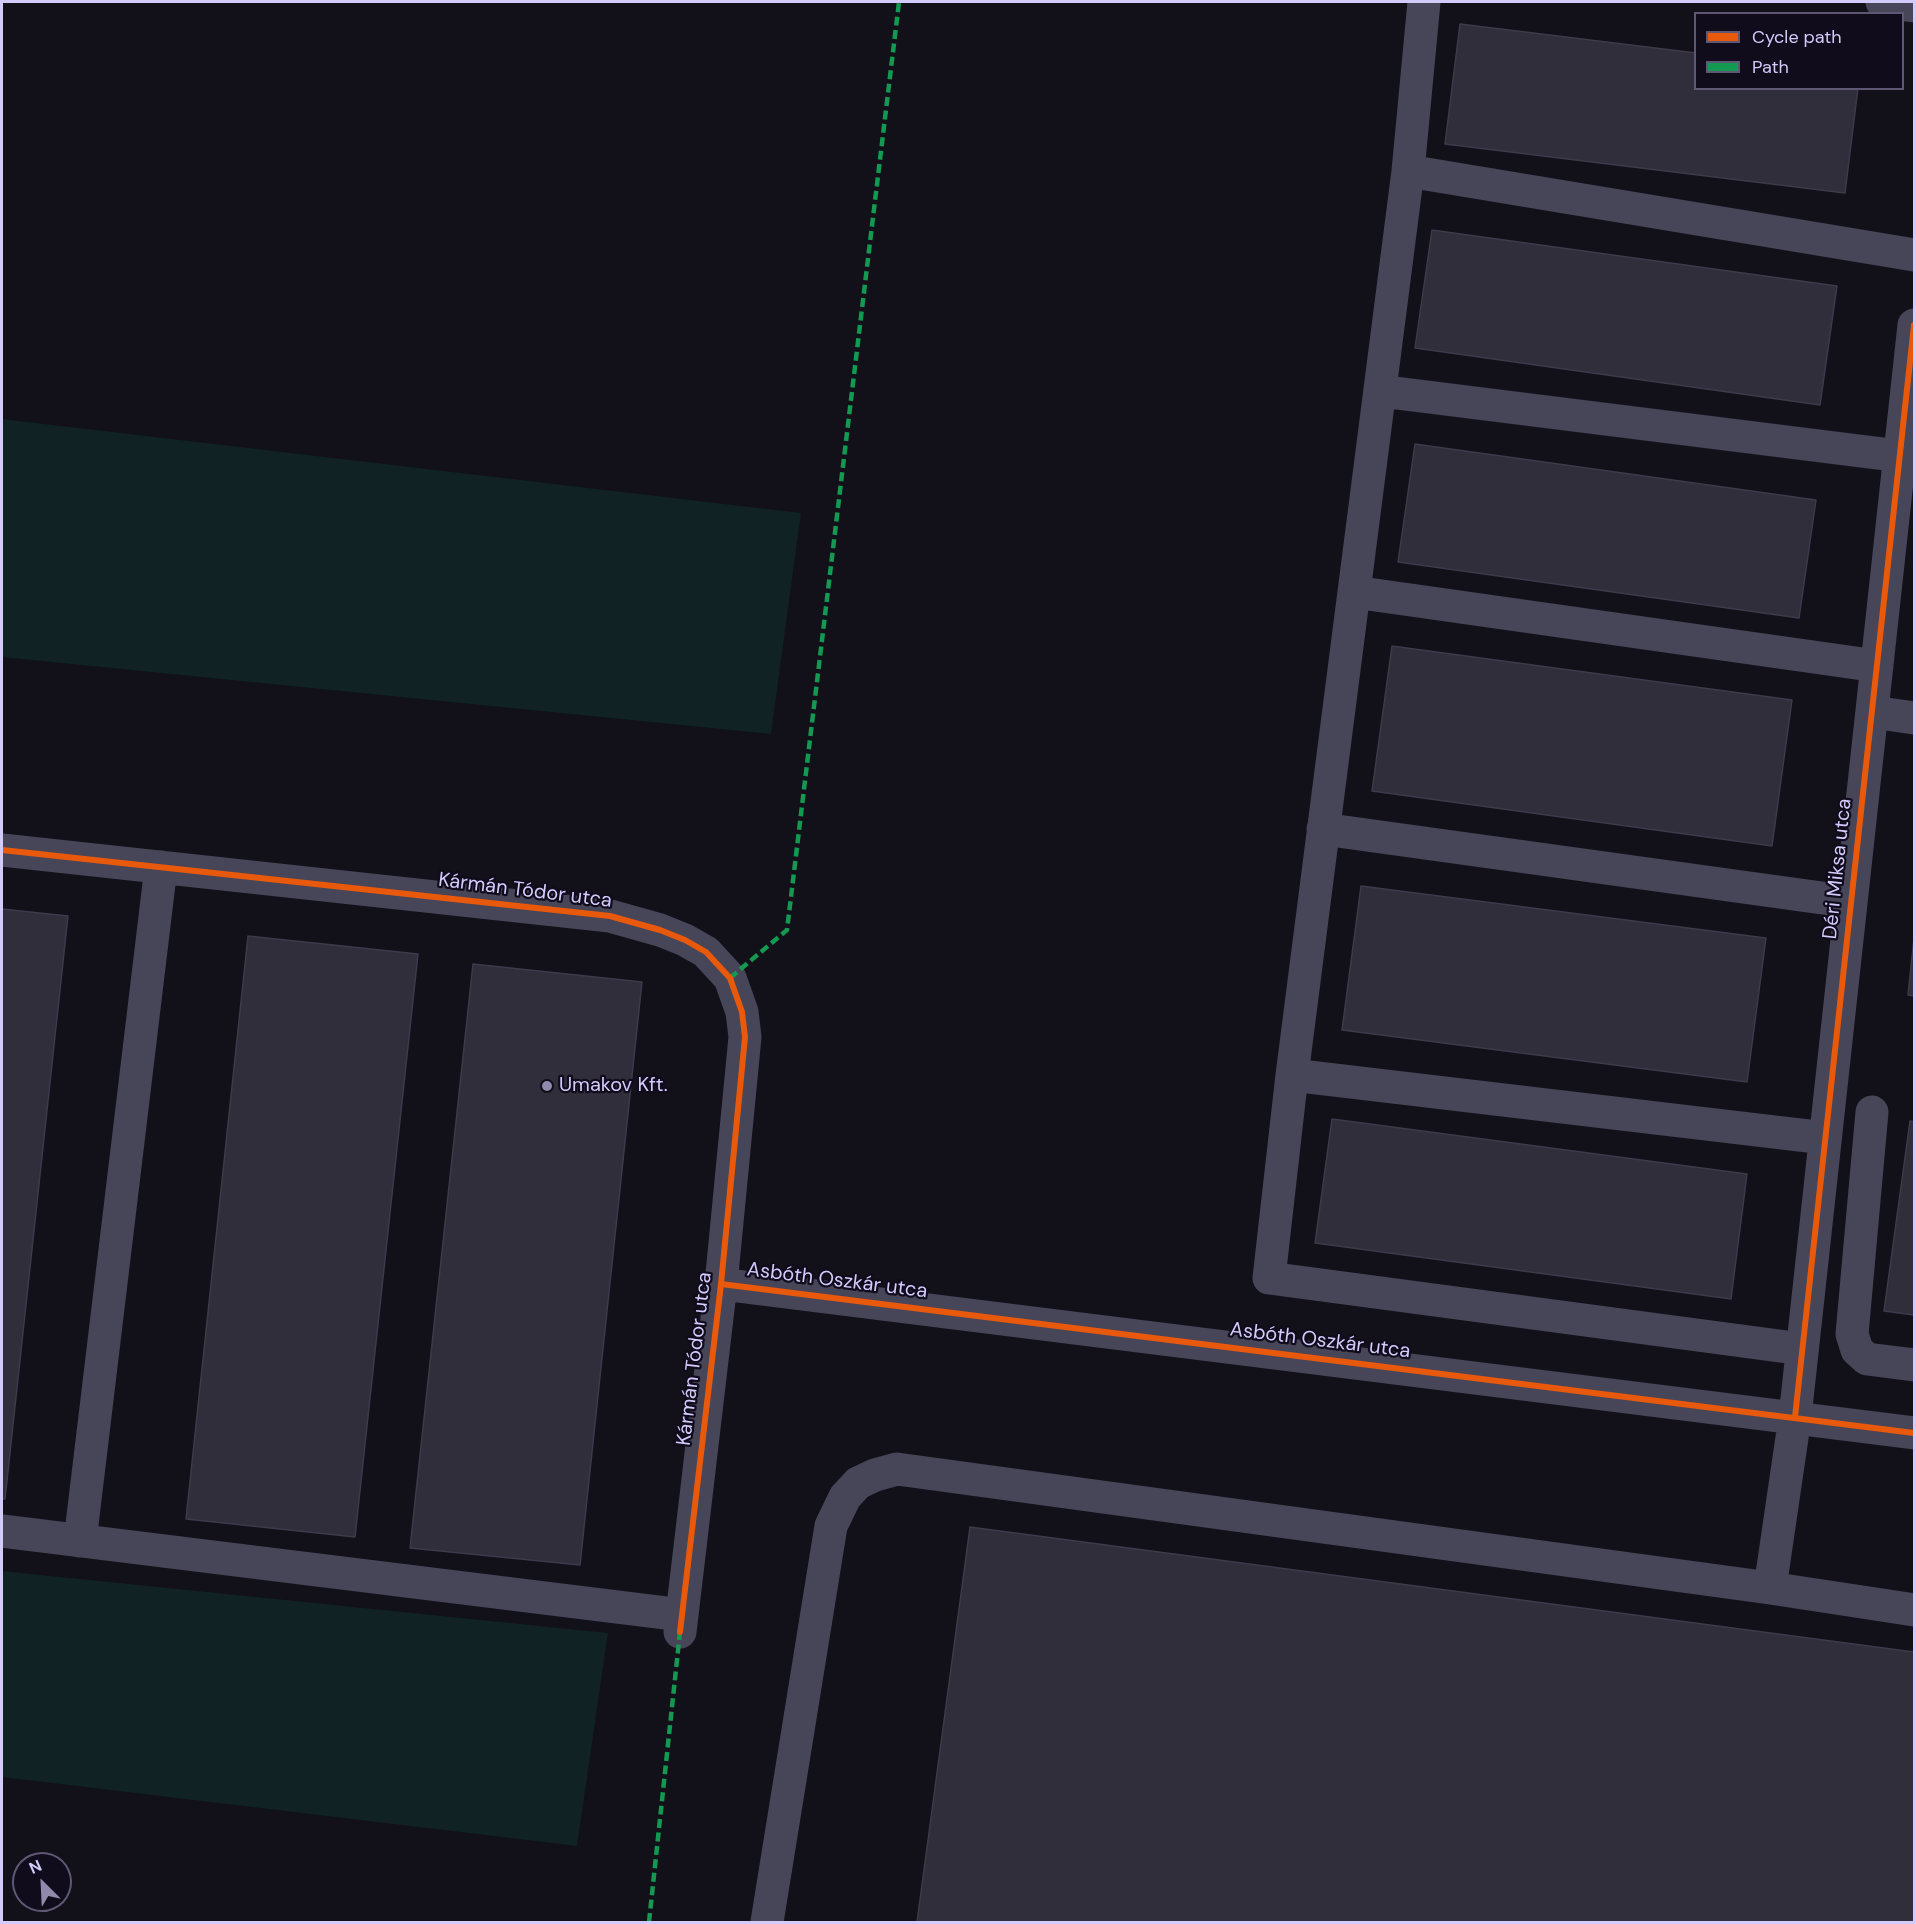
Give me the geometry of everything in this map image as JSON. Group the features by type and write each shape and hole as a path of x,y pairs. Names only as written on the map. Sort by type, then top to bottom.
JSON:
{"street":[{"path":"1425,2 1408,171 1292,1075 1269,1278 1802,1349"},
{"path":"1882,2 1914,6"},
{"path":"1408,171 1914,255"},
{"name":"Déri Miksa utca","path":"1770,1588 1795,1417 1914,326"},
{"path":"1380,391 1900,456"},
{"path":"1354,592 1877,666"},
{"path":"1872,712 1914,718"},
{"path":"1323,829 1851,902"},
{"name":"Kármán Tódor utca","path":"2,850 610,916 660,930 706,952 730,978 742,1012 745,1037 721,1284 681,1624 80,1540"},
{"path":"2,1532 80,1540 161,867"},
{"path":"1292,1075 1824,1146 1867,1160"},
{"path":"1872,1112 1852,1334 1857,1350 1867,1359 1914,1365"},
{"name":"Asbóth Oszkár utca","path":"721,1284 1914,1433"},
{"path":"766,1923 831,1526 845,1497 858,1483 874,1475 897,1469 1770,1588 1914,1610"}],"shaded area":[{"path":"2,419 801,513 771,734 2,657"},
{"path":"2,1571 608,1633 577,1846 2,1777"}],"building":[{"path":"1460,24 1694,53 1694,90 1858,90 1845,193 1445,144"},
{"path":"1432,230 1837,286 1820,405 1415,348"},
{"path":"1415,444 1816,500 1799,618 1398,562"},
{"path":"1392,646 1792,700 1772,846 1372,791"},
{"path":"1361,886 1766,938 1747,1082 1342,1030"},
{"path":"2,909 68,916 5,1499 2,1499"},
{"path":"248,936 418,954 355,1537 186,1519"},
{"path":"1914,938 1914,996 1908,995"},
{"path":"473,964 642,982 580,1565 410,1548"},
{"path":"1332,1119 1747,1174 1731,1299 1315,1243"},
{"path":"1910,1121 1914,1122 1914,1315 1884,1311"},
{"path":"970,1527 1914,1652 1914,1922 917,1922"}],"marked path":[{"path":"730,978 787,930 899,2"},
{"path":"649,1922 680,1632"}],"cycle path":[{"path":"1795,1417 1914,325"},
{"path":"2,850 610,916 660,930 685,940 706,952 730,978 742,1012 745,1037 721,1284 680,1632"},
{"path":"721,1284 1914,1433"}],"place":[{"name":"Umakov Kft.","path":"547,1086"}]}
